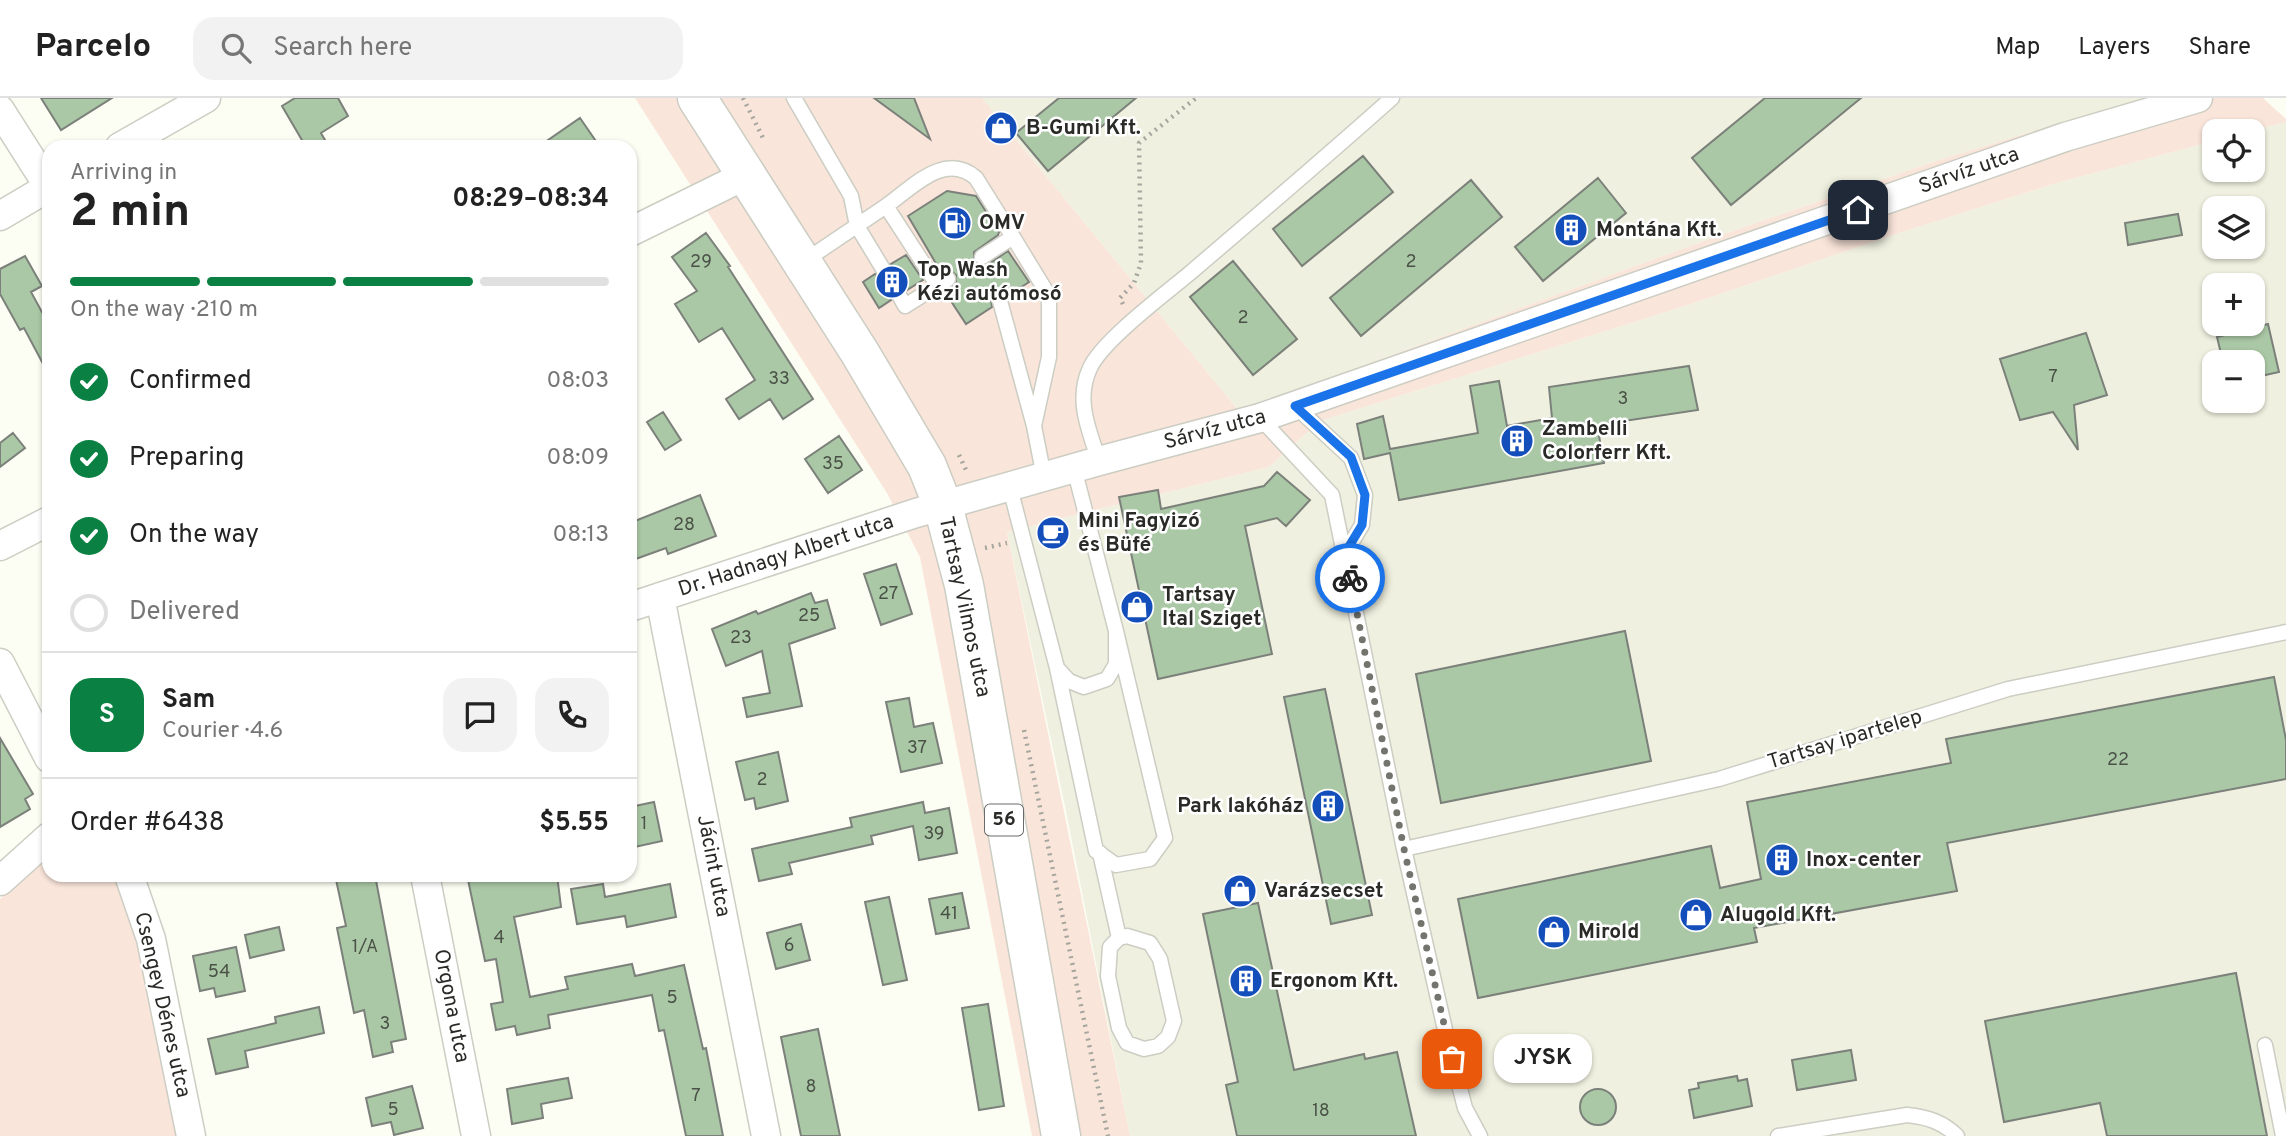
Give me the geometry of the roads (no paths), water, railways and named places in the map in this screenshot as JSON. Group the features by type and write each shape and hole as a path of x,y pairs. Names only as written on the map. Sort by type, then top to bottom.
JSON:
{"main road":[{"name":"Tartsay Vilmos utca","path":"697,98 803,262 927,466 943,506 964,585 1060,1136"}],"street":[{"path":"132,140 206,98"},
{"name":"Sárvíz utca","path":"943,506 1260,418 2053,142 2198,98"},
{"path":"0,110 42,176"},
{"path":"637,229 746,175"},
{"path":"0,216 42,191"},
{"name":"Dr. Hadnagy Albert utca","path":"637,605 943,506"},
{"path":"0,546 42,525"},
{"name":"Jácint utca","path":"660,597 766,1136"},
{"path":"0,663 42,744"},
{"path":"0,881 42,843"},
{"name":"Csengey Dénes utca","path":"131,882 150,939 191,1136"},
{"name":"Orgona utca","path":"426,882 476,1136"}],"lane":[{"path":"794,98 851,196 857,226 883,269"},
{"path":"1010,488 1057,668 1096,851 1116,865 1150,859 1165,838 1116,631 1086,465 1083,409 1085,382 1090,367 1099,354 1132,323 1392,98"},
{"path":"803,262 939,170 961,167 976,178 1049,296 1049,357 1034,426"},
{"path":"886,206 943,282 905,306 899,295"},
{"path":"982,257 1013,237"},
{"path":"1000,301 1034,426 1044,477"},
{"path":"1295,406 1351,457 1365,495 1362,525 1345,553"},
{"path":"1260,418 1332,495 1404,849 1462,1095 1480,1136"},
{"path":"1057,668 1069,681 1084,687 1107,679 1116,664 1116,631"},
{"name":"Tartsay ipartelep","path":"1404,849 1719,779 2008,689 2286,632"},
{"path":"1100,853 1119,938"},
{"path":"1127,936 1150,943 1160,958 1174,1021 1168,1037 1158,1046 1143,1049 1127,1043 1119,1028 1108,976 1110,947 1119,938 1127,936"},
{"path":"2265,1045 2283,1136"},
{"path":"1778,1136 1845,1130 1907,1115 1940,1123 1957,1136"}],"place":[{"name":"B-Gumi Kft.","path":"1001,128"},
{"name":"OMV","path":"955,223"},
{"name":"Montána Kft.","path":"1571,230"},
{"name":"Top Wash Kézi autómosó","path":"892,282"},
{"name":"Zambelli Colorferr Kft.","path":"1517,441"},
{"name":"Mini Fagyizó és Büfé","path":"1053,533"},
{"name":"Tartsay Ital Sziget","path":"1137,607"},
{"name":"Park lakóház","path":"1328,806"},
{"name":"Inox-center","path":"1782,860"},
{"name":"Varázsecset","path":"1240,891"},
{"name":"Alugold Kft.","path":"1696,915"},
{"name":"Mirold","path":"1554,932"},
{"name":"Ergonom Kft.","path":"1246,981"},
{"name":"JYSK","path":"1452,1059"}]}
